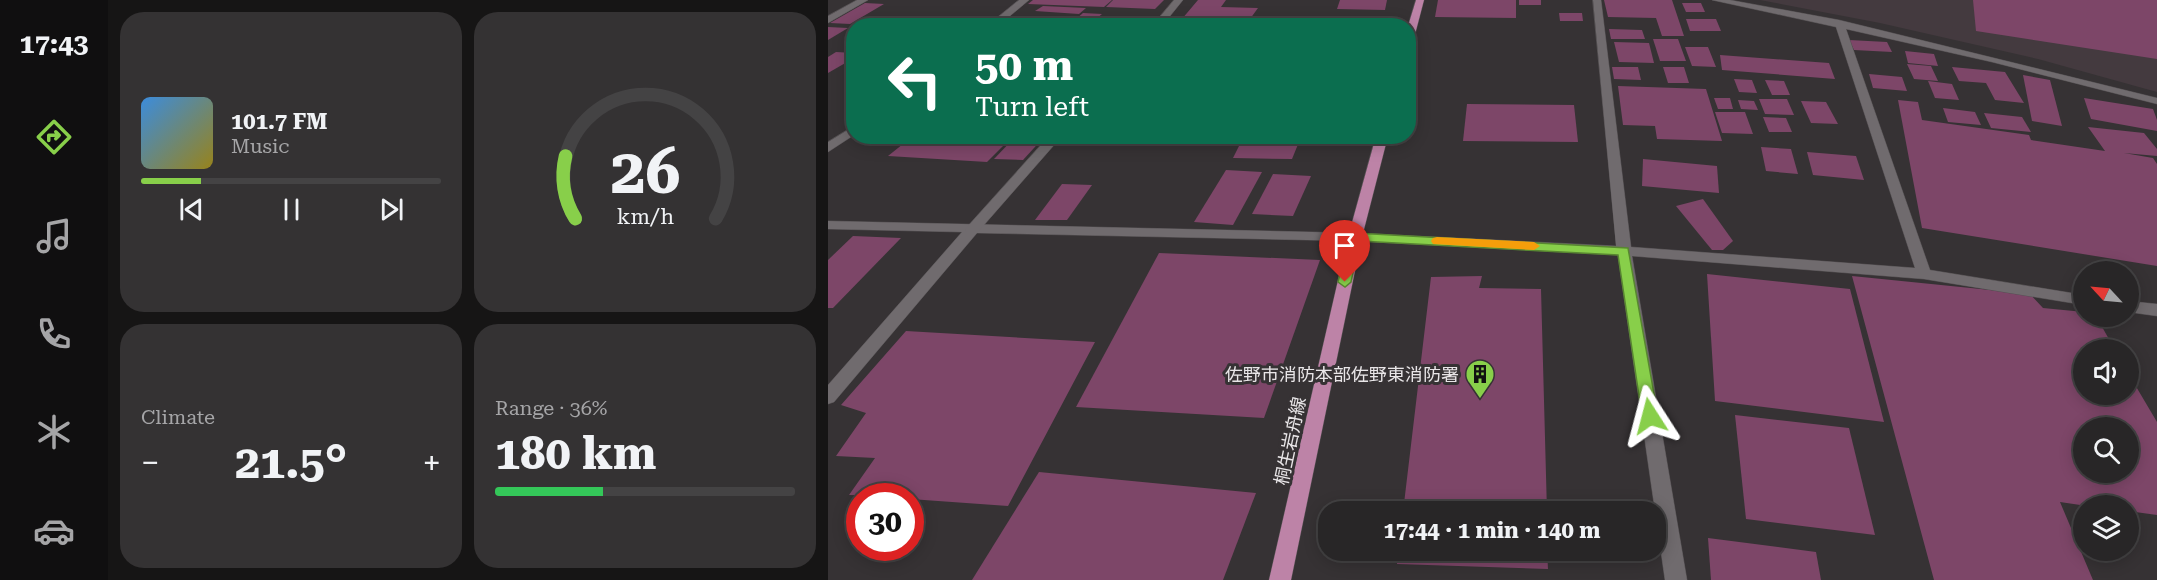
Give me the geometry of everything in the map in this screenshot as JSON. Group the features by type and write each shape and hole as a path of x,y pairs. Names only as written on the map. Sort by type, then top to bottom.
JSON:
{"main road":[{"path":"1415,18 1420,0"},
{"name":"桐生岩舟線","path":"1280,580 1355,237 1380,144"}],"street":[{"path":"828,20 864,0"},
{"path":"1001,18 1025,0"},
{"path":"1163,18 1179,0"},
{"path":"1597,0 1624,251 1676,580"},
{"path":"1716,0 1839,23 2047,71 2157,101"},
{"path":"1839,23 1924,274"},
{"path":"828,148 846,135"},
{"path":"828,397 1049,144"},
{"path":"828,225 1355,237 1624,251 1924,274 2073,298"},
{"path":"2139,308 2157,310"}],"shaded area":[{"path":"1760,0 2157,0 2157,92 2038,59 1880,23"}],"building":[{"path":"1033,0 1112,0 1104,7 1028,4"},
{"path":"1113,0 1164,0 1155,9 1106,7"},
{"path":"1198,0 1226,0 1221,7 1258,8 1251,18 1183,18"},
{"path":"1340,0 1387,0 1385,10 1337,9"},
{"path":"1438,0 1516,0 1516,18 1435,17"},
{"path":"1519,0 1541,0 1541,5 1519,5"},
{"path":"1604,0 1672,0 1684,36 1662,36 1656,18 1608,17"},
{"path":"1973,0 2157,0 2157,59 1976,31"},
{"path":"865,3 884,4 860,18 846,18 846,24 830,23"},
{"path":"1682,3 1701,3 1705,12 1686,12"},
{"path":"1043,6 1086,8 1079,14 1035,11"},
{"path":"1083,13 1102,14 1097,18 1077,18"},
{"path":"1559,13 1582,13 1583,21 1560,21"},
{"path":"1686,19 1716,19 1721,31 1690,31"},
{"path":"828,27 846,28 846,29 828,40"},
{"path":"1609,29 1642,30 1645,39 1611,39"},
{"path":"1653,39 1678,39 1686,61 1660,61"},
{"path":"1849,40 1887,42 1892,52 1854,50"},
{"path":"1614,42 1649,43 1654,63 1619,62"},
{"path":"1685,47 1708,47 1716,67 1692,66"},
{"path":"1905,51 1934,54 1938,66 1908,63"},
{"path":"836,52 846,53 846,63 828,73 828,57"},
{"path":"1720,55 1829,63 1835,79 1722,70"},
{"path":"1907,64 1931,66 1938,81 1914,79"},
{"path":"1612,67 1638,67 1641,80 1614,79"},
{"path":"1663,67 1684,67 1689,83 1668,83"},
{"path":"1952,67 2005,72 2024,103 1995,100 1986,83 1959,81"},
{"path":"1869,74 1902,77 1907,91 1873,88"},
{"path":"2023,75 2050,80 2062,126 2032,121"},
{"path":"1734,79 1752,80 1757,93 1739,92"},
{"path":"1765,80 1784,81 1790,95 1772,95"},
{"path":"1928,81 1952,84 1959,100 1935,98"},
{"path":"1618,86 1706,89 1722,141 1657,139 1655,126 1623,125"},
{"path":"1714,98 1730,98 1733,109 1718,109"},
{"path":"2084,98 2153,109 2157,120 2157,131 2091,119"},
{"path":"1759,99 1787,99 1794,115 1765,114"},
{"path":"1738,100 1754,101 1758,110 1741,109"},
{"path":"1898,100 1918,102 1922,120 2029,135 2031,140 2105,151 2088,127 2144,133 2157,149 2157,156 2124,153 2153,158 2157,164 2157,266 2139,263 2139,261 2126,261 1922,228"},
{"path":"1801,101 1826,102 1838,124 1811,123"},
{"path":"1467,104 1574,105 1578,142 1463,141"},
{"path":"1943,108 1975,112 1981,125 1948,122"},
{"path":"1715,112 1745,112 1753,134 1722,133"},
{"path":"1984,113 2022,117 2031,132 1991,128"},
{"path":"1763,117 1786,118 1792,132 1769,132"},
{"path":"903,144 1005,144 987,162 888,156"},
{"path":"1008,144 1038,144 1023,160 994,159"},
{"path":"1240,144 1298,144 1292,159 1233,158"},
{"path":"1761,147 1791,149 1798,174 1766,171"},
{"path":"1807,152 1856,156 1864,180 1813,175"},
{"path":"1643,159 1717,166 1719,193 1642,186"},
{"path":"1226,170 1262,172 1233,225 1194,222"},
{"path":"1273,174 1311,176 1293,216 1252,214"},
{"path":"1062,184 1092,185 1067,220 1035,220"},
{"path":"1703,199 1733,241 1723,250 1712,250 1676,206"},
{"path":"853,236 901,238 833,308 828,308 828,260"},
{"path":"1159,253 1320,260 1264,418 1076,407"},
{"path":"1707,274 1850,289 1884,422 1715,401"},
{"name":"佐野市消防本部佐野東消防署","path":"1482,276 1479,288 1541,289 1547,501 1404,501 1431,277"},
{"path":"1852,276 2030,294 2043,308 2073,311 2073,327 2102,327 2109,339 2073,339 2073,405 2139,405 2139,392 2157,422 2157,515 2139,513 2139,495 2073,495 2073,504 2060,502 2073,533 2073,561 2085,561 2093,580 1934,580"},
{"path":"906,331 1095,342 1008,506 924,500 924,483 857,483 875,458 836,456 866,413 841,405"},
{"path":"1735,415 1849,428 1875,535 1746,519"},
{"path":"1039,472 1256,493 1223,580 972,580"},
{"path":"1708,538 1816,552 1821,580 1711,580"},
{"path":"1397,561 1548,561 1548,569 1397,564"}],"slow traffic":[{"path":"1437,241 1534,246"}],"place":[{"name":"佐野市消防本部佐野東消防署","path":"1480,400"}],"route":[{"path":"1345,282 1355,237 1624,251 1650,416"}]}
